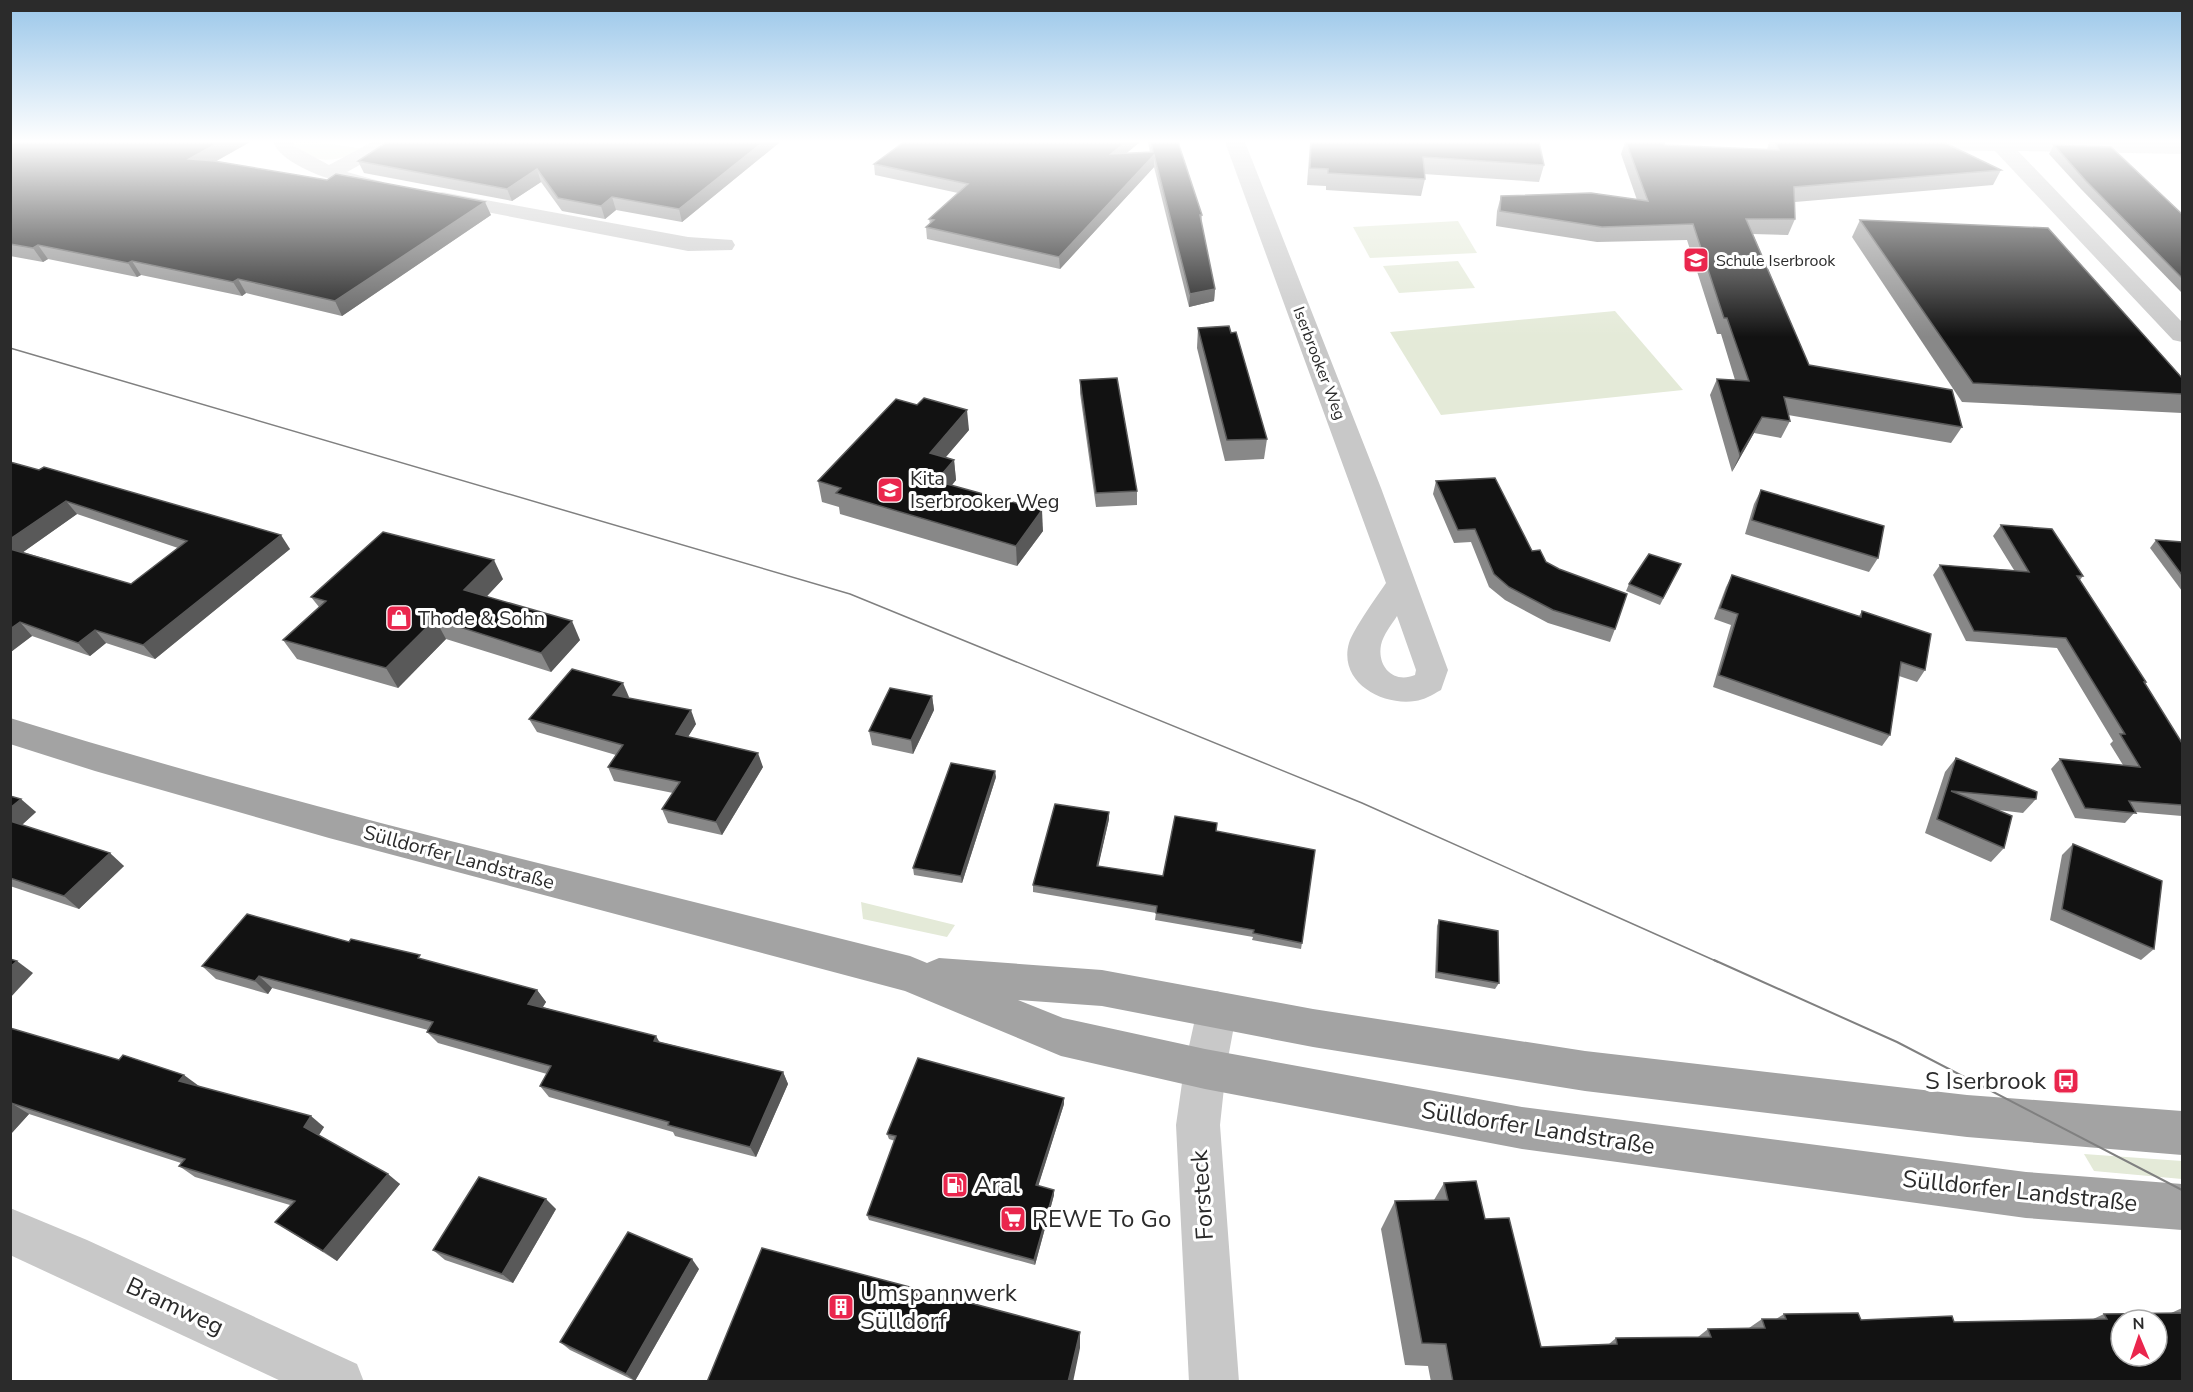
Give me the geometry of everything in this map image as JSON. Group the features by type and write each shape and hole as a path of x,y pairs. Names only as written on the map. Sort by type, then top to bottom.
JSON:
{"main road":[{"name":"Sülldorfer Landstraße","path":"10,731 95,758 329,823 910,974 1061,1037 1205,1069 1522,1128 2026,1195 2182,1208"},
{"name":"Sülldorfer Landstraße","path":"910,974 1102,988 1216,1010 1585,1071 1967,1116 2182,1133"}],"street":[{"path":"491,207 688,244 724,244"},
{"name":"Iserbrooker Weg","path":"1260,207 1367,488 1400,585"},
{"path":"2060,207 2182,335"},
{"name":"Forsteck","path":"1214,1382 1198,1125 1216,1010"},
{"name":"Bramweg","path":"10,1231 339,1382"}],"green space":[{"path":"1458,221 1477,253 1370,258 1353,227"},
{"path":"1458,261 1475,288 1399,293 1383,266"},
{"path":"1615,311 1683,390 1441,415 1390,332"},
{"path":"861,902 955,925 947,937 863,919"},
{"path":"2084,1154 2182,1161 2182,1179 2094,1171"}],"building":[{"path":"10,207 477,207 335,301 238,279 233,282 132,261 128,263 38,245 33,248 10,244"},
{"path":"942,207 1106,207 1059,257 926,227 934,220 929,219"},
{"path":"1167,207 1199,207 1202,215 1200,215 1215,289 1190,294"},
{"path":"1500,207 1795,207 1795,219 1746,219 1809,365 1952,390 1962,427 1784,397 1790,421 1762,417 1740,455 1717,379 1749,381 1727,318 1724,318 1693,224 1602,227 1500,211"},
{"path":"2112,207 2175,207 2182,214 2182,278"},
{"path":"1860,220 2048,228 2182,378 2182,394 1973,383"},
{"path":"1229,326 1231,333 1236,332 1267,439 1227,440 1198,328"},
{"path":"1117,378 1137,491 1096,493 1080,380"},
{"path":"924,398 967,410 930,453 954,460 936,481 1042,510 1016,546 836,493 841,488 818,481 896,399 917,405"},
{"path":"10,462 39,470 44,467 281,535 143,645 95,630 78,643 20,622 10,629 10,549 131,584 187,541 66,501 10,539"},
{"path":"1495,478 1532,551 1540,550 1546,562 1559,569 1627,594 1615,629 1553,610 1509,587 1494,574 1475,529 1458,530 1436,481"},
{"path":"1761,490 1884,526 1878,558 1752,520"},
{"path":"2001,525 2052,529 2083,576 2077,576 2146,682 2144,682 2182,743 2182,805 2129,801 2136,813 2085,808 2060,759 2140,767 2120,734 2125,734 2066,638 1974,631 1940,565 2029,572"},
{"path":"383,532 494,560 464,590 572,621 541,653 435,619 386,668 283,640 326,601 311,597"},
{"path":"2156,540 2182,542 2182,575"},
{"path":"1649,554 1681,564 1663,598 1629,584"},
{"path":"1732,575 1861,617 1862,611 1931,634 1925,670 1901,662 1890,735 1719,675 1738,614 1720,608"},
{"path":"572,669 623,683 613,695 691,710 676,734 758,753 716,822 662,809 680,782 608,767 623,745 529,719"},
{"path":"890,688 932,696 911,740 869,731"},
{"path":"1956,758 2037,792 2036,799 1951,791 2012,816 2004,848 1937,819"},
{"path":"951,763 995,771 961,876 913,868"},
{"path":"10,796 21,799 10,808"},
{"path":"1055,804 1109,812 1097,866 1163,876 1175,816 1217,823 1216,831 1315,850 1302,943 1253,933 1254,930 1156,913 1157,906 1033,885"},
{"path":"10,821 110,853 64,896 10,878"},
{"path":"2073,844 2162,881 2154,949 2062,909"},
{"path":"247,914 349,942 351,939 420,955 418,958 537,990 528,1004 656,1036 654,1041 783,1072 750,1147 668,1125 669,1122 540,1086 551,1066 427,1032 433,1022 259,976 255,981 202,966"},
{"path":"1439,920 1498,931 1499,983 1437,972"},
{"path":"10,959 17,961 10,967"},
{"path":"10,1028 119,1060 123,1055 184,1075 179,1081 311,1116 304,1127 388,1174 323,1251 275,1222 295,1201 179,1166 185,1159 10,1103"},
{"path":"918,1058 1064,1098 1036,1185 1054,1190 1034,1260 867,1215 896,1136 887,1134"},
{"path":"479,1177 546,1199 502,1274 433,1250"},
{"path":"1476,1181 1485,1219 1509,1218 1541,1347 1617,1344 1616,1338 1711,1337 1708,1329 1765,1328 1762,1319 1786,1319 1784,1314 1858,1313 1861,1320 1952,1316 1954,1322 2107,1319 2104,1314 2109,1314 2109,1368 2169,1368 2169,1313 2182,1313 2182,1382 1453,1382 1446,1344 1422,1343 1395,1201 1448,1200 1444,1183"},
{"path":"628,1232 692,1259 626,1374 560,1342"},
{"name":"Umspannwerk Sülldorf","path":"762,1248 1080,1332 1068,1382 707,1382"}],"tram line":[{"path":"10,348 850,594 1362,803 1718,962"},
{"path":"1714,960 1897,1042 2182,1190"}],"place":[{"name":"Schule Iserbrook","path":"1696,260"},
{"name":"Kita Iserbrooker Weg","path":"890,490"},
{"name":"Thode & Sohn","path":"399,618"},
{"name":"S Iserbrook","path":"2066,1081"},
{"name":"Aral","path":"955,1185"},
{"name":"REWE To Go","path":"1013,1219"},
{"name":"Umspannwerk Sülldorf","path":"841,1307"}]}
